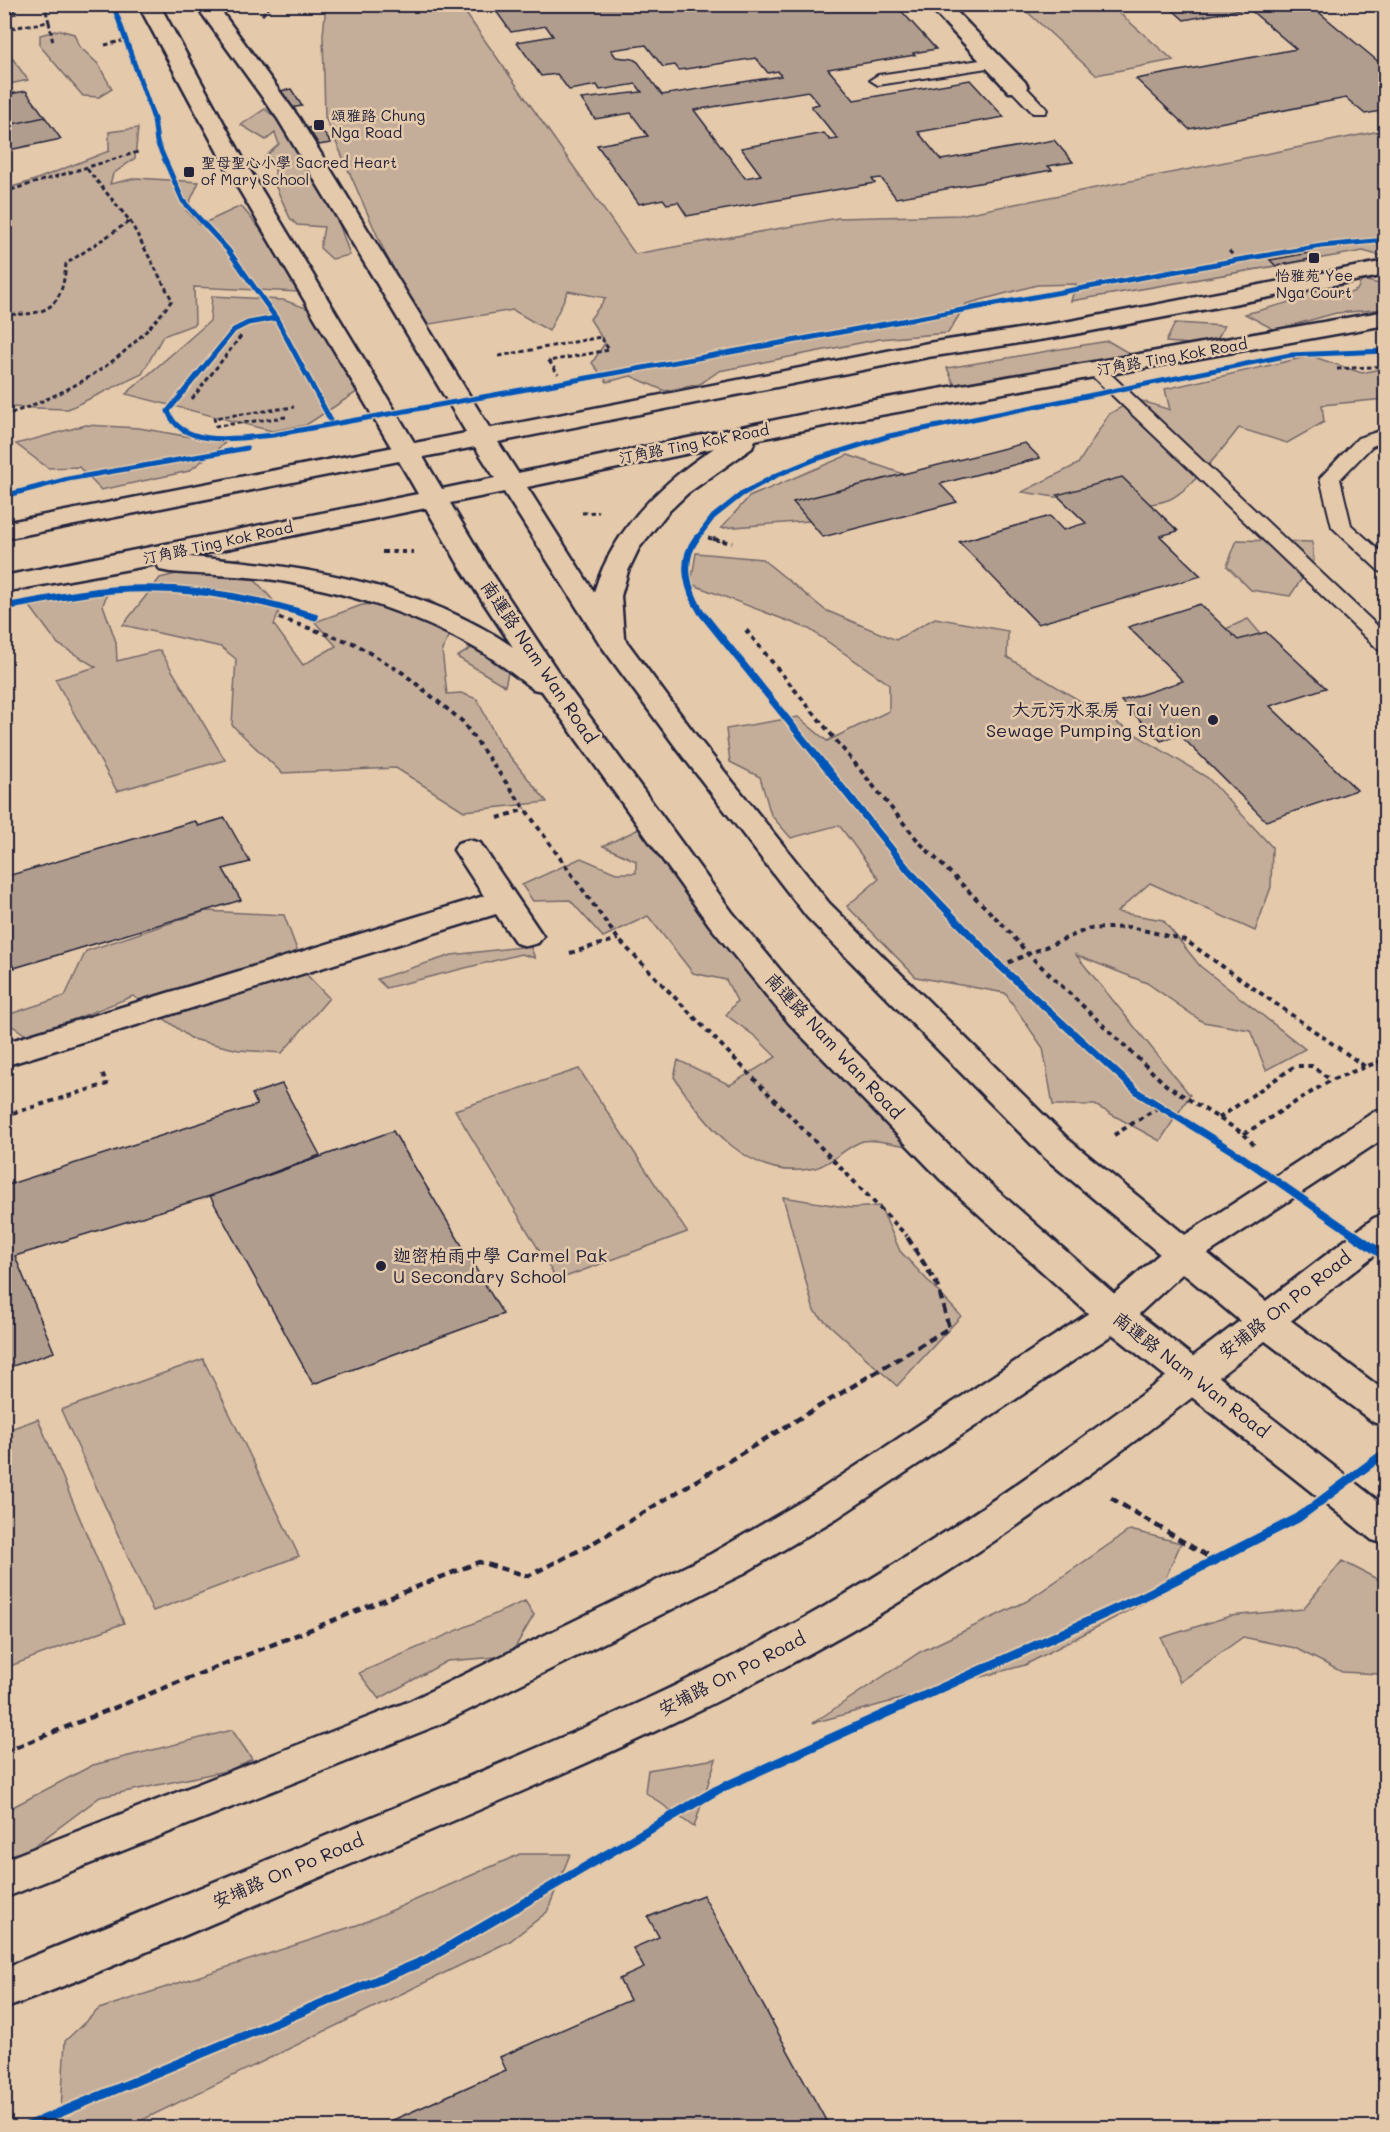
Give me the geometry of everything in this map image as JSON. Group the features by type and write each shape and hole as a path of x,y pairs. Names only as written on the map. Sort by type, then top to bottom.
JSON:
{"main road":[{"path":"148,4 235,164 407,452"},
{"path":"205,4 288,118 509,482 610,638 688,744 818,909 1057,1149 1265,1321 1386,1412"},
{"path":"937,4 1017,87"},
{"path":"4,531 928,350 1065,329 1386,268"},
{"name":"汀角路 Ting Kok Road","path":"4,584 130,561 858,411 1386,318"},
{"path":"610,638 607,598 619,560 646,523 669,495 710,462 764,430"},
{"name":"南運路 Nam Wan Road","path":"407,452 474,567 557,692 721,919 800,1015 953,1171 1114,1315 1386,1529"},
{"path":"130,561 274,572 346,588 429,616 487,643 557,692"},
{"path":"469,850 527,936"},
{"path":"4,1056 504,900"},
{"path":"4,1879 424,1713 725,1565 824,1507 1114,1315 1183,1253 1386,1120"},
{"name":"安埔路 On Po Road","path":"4,1989 501,1783 651,1717 785,1648 959,1546 1193,1377 1386,1227"}],"lane":[{"path":"878,80 994,63"},
{"path":"1017,87 1039,110"},
{"path":"1097,370 1386,646"},
{"path":"1386,435 1365,442 1330,478 1342,527 1386,567"}],"path":[{"path":"44,4 53,43"},
{"path":"1382,4 1386,8"},
{"path":"4,29 49,22"},
{"path":"124,30 131,50"},
{"path":"4,192 138,153"},
{"path":"4,416 52,400 92,380 154,328 172,300 130,221 86,168"},
{"path":"4,314 23,315 48,311 62,294 66,264 130,221"},
{"path":"1227,262 1236,258 1229,251"},
{"path":"227,338 234,330 241,327"},
{"path":"192,399 241,336"},
{"path":"500,356 601,337 609,350 549,361 558,374"},
{"path":"551,384 563,382"},
{"path":"286,417 216,426 214,418 294,407"},
{"path":"571,516 602,513"},
{"path":"708,538 732,543"},
{"path":"4,1752 479,1562 528,1576 588,1546 949,1328 938,1286 910,1239 618,939 462,722 403,673 353,643 279,618"},
{"path":"746,630 919,842 1007,929 1028,953 1166,1085 1244,1134 1254,1145"},
{"path":"1000,966 1088,929 1130,927 1185,940 1366,1068"},
{"path":"992,958 1008,973"},
{"path":"1244,1134 1332,1080 1386,1059"},
{"path":"1219,1118 1295,1066 1312,1066 1332,1080"},
{"path":"1111,1137 1162,1109 1150,1100"},
{"path":"1110,1497 1212,1559"},
{"path":"1203,1564 1223,1554"}],"shaded area":[{"path":"1040,4 1110,5 1173,60 1096,75 1023,8"},
{"path":"326,5 460,5 635,254 838,218 960,215 1385,130 1385,257 1363,251 1071,301 1076,284 1037,285 966,304 948,333 880,339 719,371 700,384 665,391 631,376 607,382 592,363 605,343 590,319 606,298 568,291 549,331 513,310 424,325 385,253 325,117 323,35"},
{"path":"59,30 74,34 79,46 98,64 112,89 99,97 83,96 40,46 40,35"},
{"path":"5,48 28,80 5,85"},
{"path":"265,109 284,125 310,178 332,203 350,255 332,259 320,248 324,227 297,225 290,218 275,185 275,169 265,157 279,144 275,133 266,140 241,125"},
{"path":"138,128 135,158 113,174 110,184 137,178 199,182 186,210 200,225 241,206 279,252 299,292 194,287 195,324 163,336 142,374 68,409 5,407 5,189 109,151 109,132"},
{"path":"1362,280 1385,285 1385,309 1336,313 1275,330 1245,314 1294,300 1319,284 1348,294 1357,290"},
{"path":"212,296 283,300 318,312 363,388 306,425 272,431 126,394 210,321"},
{"path":"1175,323 1224,326 1214,346 1166,342"},
{"path":"1108,341 1134,356 955,386 947,368"},
{"path":"1311,356 1362,373 1385,368 1385,399 1322,405 1324,422 1287,443 1239,428 1216,457 1186,488 1168,500 1153,504 1117,504 1022,492 1078,464 1109,414 1136,399 1170,410 1165,389"},
{"path":"86,425 139,428 225,443 189,471 101,490 79,467 48,468 16,444"},
{"path":"848,455 915,478 902,509 809,521 721,528 749,497"},
{"path":"1237,540 1312,542 1314,561 1290,596 1251,590 1227,566"},
{"path":"696,553 762,559 825,610 896,640 935,618 1008,631 1007,657 1208,778 1272,847 1271,887 1255,931 1150,883 1117,912 1163,920 1200,966 1305,1049 1266,1070 1250,1030 1203,1022 1147,983 1076,955 1190,1095 1160,1141 1095,1105 1053,1105 1043,1048 1005,993 916,977 847,906 879,879 839,825 791,838 771,815 760,777 730,762 726,729 798,717 827,741 889,711 889,684 809,629 691,584"},
{"path":"240,558 254,579 280,608 274,625 303,665 336,646 315,622 362,605 429,600 459,618 442,650 447,694 461,693 477,699 499,743 547,802 464,811 396,768 282,773 232,725 236,659 221,647 123,625 160,578"},
{"path":"108,591 103,605 116,642 117,661 160,650 225,760 117,791 55,679 96,667 58,644 26,601"},
{"path":"1248,619 1275,651 1210,636"},
{"path":"493,635 513,650 505,686 457,657"},
{"path":"641,828 909,1146 868,1140 857,1143 815,1168 792,1170 770,1167 732,1146 700,1113 674,1077 678,1060 730,1085 776,1057 756,1037 726,1015 737,1001 726,980 693,973 648,916 603,937 570,900 533,901 522,885 581,858 616,873 636,873 636,861 603,846"},
{"path":"206,911 284,915 306,974 329,998 282,1053 239,1050 192,1039 133,996 29,1037 5,1021 4,1016 65,996 86,951"},
{"path":"530,946 535,958 521,954 386,988 377,979 452,955"},
{"path":"579,1069 687,1232 557,1280 455,1110"},
{"path":"783,1197 851,1208 880,1206 900,1251 961,1316 897,1386 814,1311"},
{"path":"203,1359 299,1556 153,1611 61,1410"},
{"path":"38,1419 124,1623 5,1668 5,1431"},
{"path":"1130,1530 1181,1543 1158,1595 1025,1665 813,1723 920,1652 1027,1601"},
{"path":"1342,1561 1385,1583 1385,1679 1379,1674 1342,1672 1295,1648 1243,1637 1180,1682 1161,1638 1230,1616 1303,1609"},
{"path":"525,1601 534,1615 510,1656 447,1661 379,1699 359,1673"},
{"path":"232,1730 252,1759 230,1770 100,1797 14,1861 5,1851 5,1811 93,1765"},
{"path":"716,1759 694,1827 645,1792 648,1770"},
{"path":"520,1854 570,1854 547,1912 510,1941 128,2127 60,2127 65,2041 99,2009 363,1923"}],"building":[{"path":"4,4 28,4 12,8 16,14 4,16"},
{"path":"491,4 831,4 834,8 857,4 895,4 936,49 913,53 915,55 828,69 854,100 970,80 1004,117 918,132 941,160 1054,140 1073,162 1048,166 1052,170 896,198 881,178 872,179 875,183 687,216 678,202 667,204 663,199 639,204 597,145 648,136 631,113 595,119 581,99 642,92 636,84 600,90 597,85 569,90 557,74 541,76 517,42 553,36 546,26 511,32","holes":["646,45 663,67 675,65 679,70 756,58 768,73 778,71 781,76 662,95 638,62 633,59 616,57 611,50","808,91 819,104 811,106 838,139 830,140 824,133 741,148 761,175 745,178 694,110"]},
{"path":"1166,4 1309,4 1386,68 1386,110 1365,114 1346,98 1189,129 1136,79 1296,49 1248,8 1184,20"},
{"path":"291,89 302,106 291,108 279,91"},
{"path":"26,91 45,117 13,124 8,117 4,118 4,95"},
{"path":"8,117 13,124 45,117 61,139 4,151 4,118"},
{"path":"319,126 331,143 319,145 308,128"},
{"path":"1309,253 1314,258 1276,266 1270,260"},
{"path":"1025,443 1040,458 940,484 957,502 823,537 793,502"},
{"path":"1122,477 1178,531 1160,536 1201,576 1038,624 959,542 1050,516 1063,530 1086,523 1057,495"},
{"name":"大元污水泵房 Tai Yuen Sewage Pumping Station","path":"1200,604 1238,640 1266,632 1326,688 1270,706 1357,790 1266,821 1180,735 1161,741 1121,701 1183,681 1128,627"},
{"path":"225,818 250,862 223,869 241,900 14,968 9,958 4,960 4,877 195,821 198,826"},
{"path":"282,1084 320,1155 210,1196 15,1256 54,1352 4,1369 4,1186 257,1105 252,1094"},
{"path":"393,1131 503,1314 313,1384 210,1196"},
{"path":"703,1895 830,2128 375,2128 506,2070 500,2057 630,2000 619,1979 644,1968 633,1948 659,1937 648,1917"}],"cycle path":[{"path":"113,4 154,119 157,142 183,201 228,250 276,318 330,419"},
{"path":"276,318 248,323 234,330 168,411 172,423 194,435 207,437 234,438 273,435 1238,260 1322,246 1386,240"},
{"path":"1386,351 1290,355 917,429 854,446 777,475 742,494 713,517 693,543 686,573 692,597 715,633 909,871 1000,966 1140,1094 1239,1155 1386,1257"},
{"path":"4,496 68,479 247,448"},
{"path":"4,607 100,591 163,589 242,598 315,617"},
{"path":"23,2128 426,1960 717,1790 1144,1596 1298,1518 1386,1452"}],"place":[{"name":"頌雅路 Chung Nga Road","path":"319,125"},
{"name":"聖母聖心小學 Sacred Heart of Mary School","path":"189,172"},
{"name":"怡雅苑 Yee Nga Court","path":"1314,258"},
{"name":"大元污水泵房 Tai Yuen Sewage Pumping Station","path":"1213,720"},
{"name":"迦密柏雨中學 Carmel Pak U Secondary School","path":"381,1266"}]}
